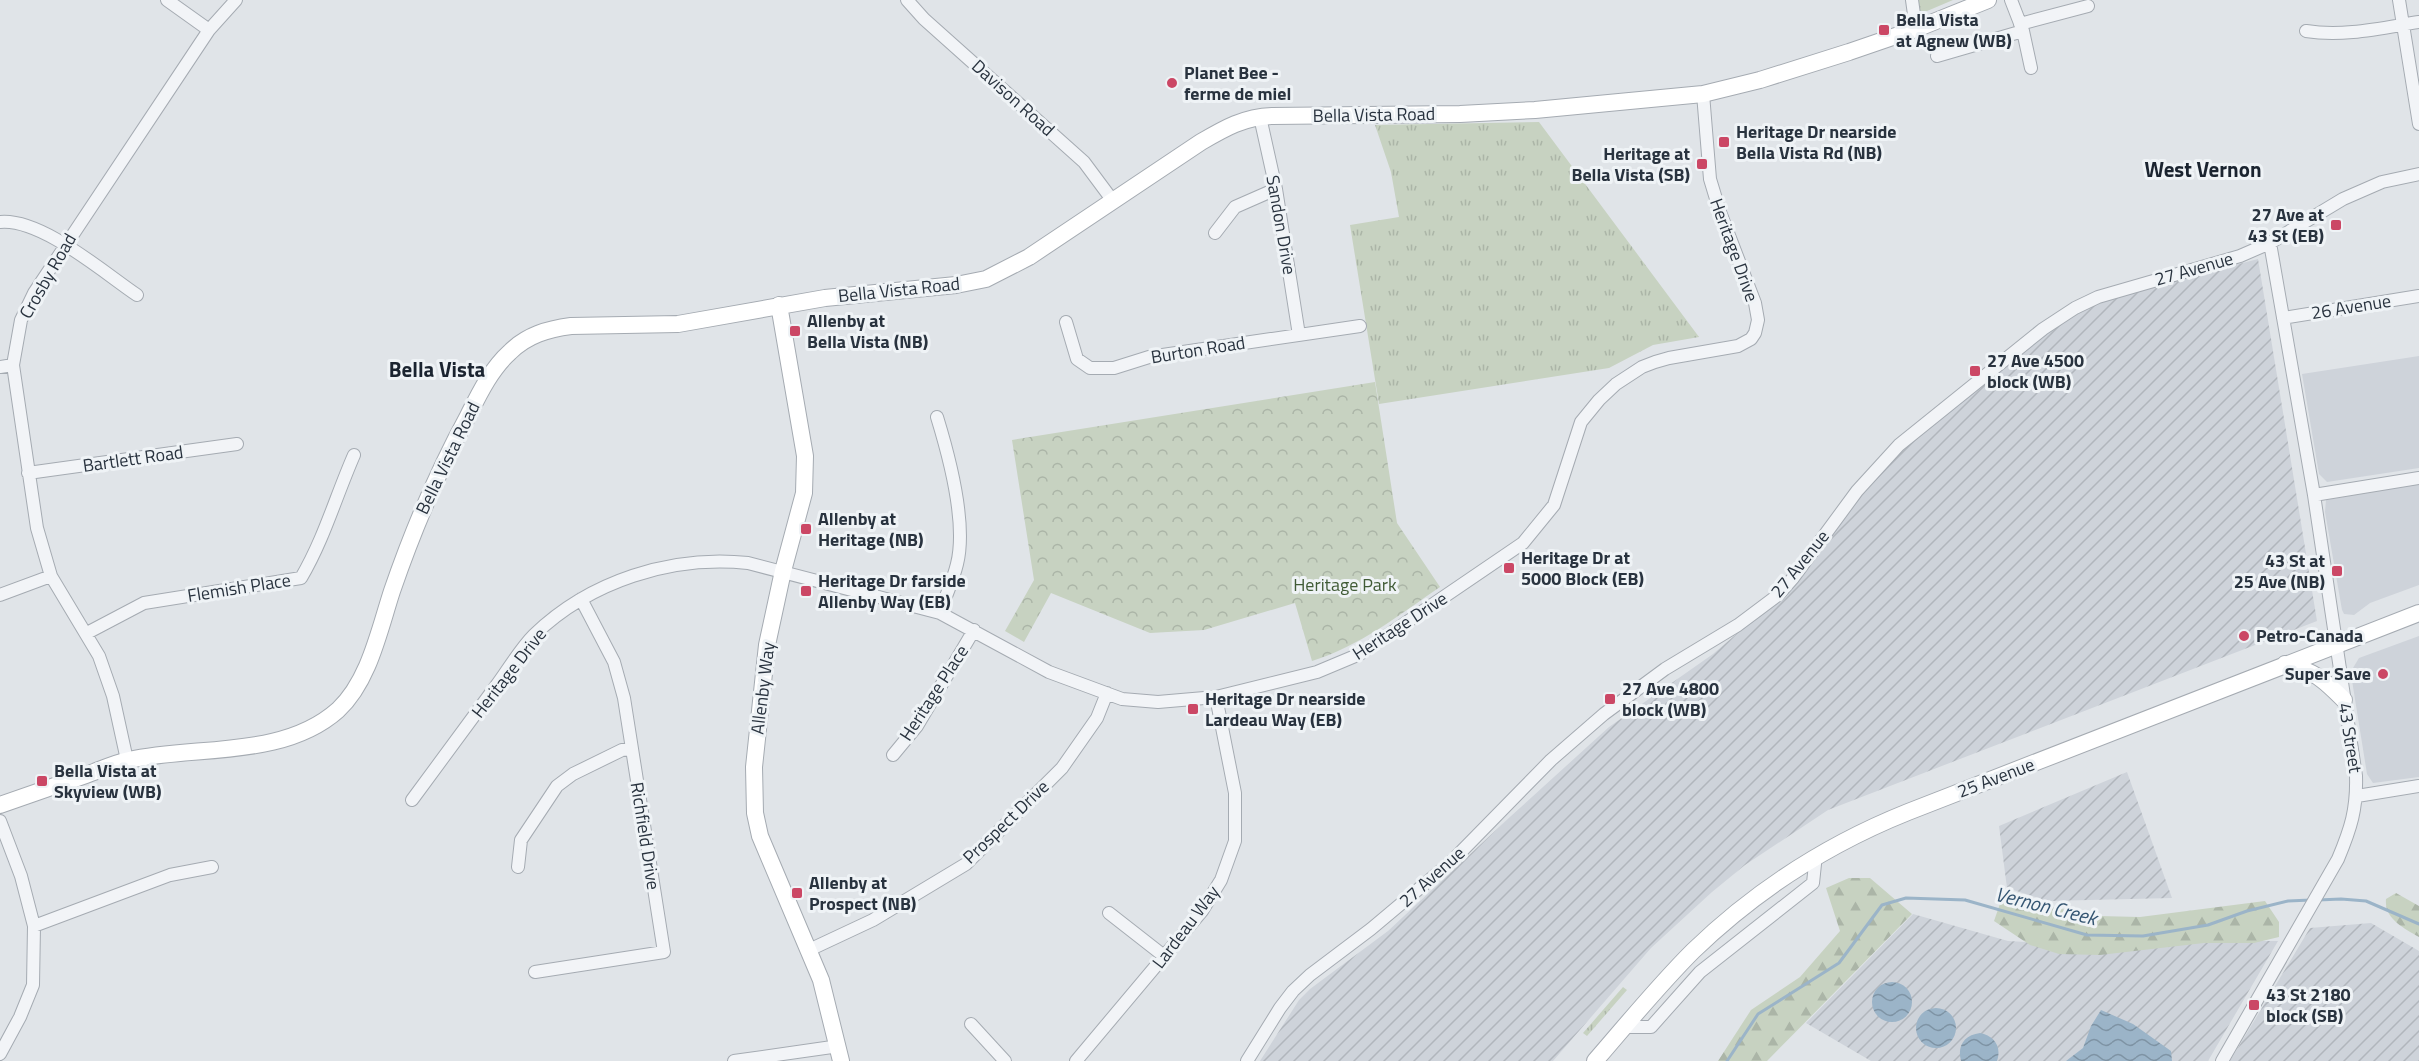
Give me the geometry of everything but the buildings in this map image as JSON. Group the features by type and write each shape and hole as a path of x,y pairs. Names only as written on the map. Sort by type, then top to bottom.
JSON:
{"street":[{"path":"167,0 209,30"},
{"name":"Crosby Road","path":"127,760 113,696 99,656 51,576 37,528 6,366 21,320 34,293 209,30 236,0"},
{"name":"Davison Road","path":"907,0 924,19 1084,162 1113,201"},
{"path":"1912,0 1916,29"},
{"name":"Bella Vista Road","path":"0,805 127,760 253,744 290,736 319,724 340,707 364,673 431,487 494,370 520,344 531,337 558,328 678,324 778,305 877,291 956,285 986,279 1029,257 1227,126 1260,117 1525,111 1598,106 1703,94 1760,80 1916,29 1988,0"},
{"path":"2011,0 2022,27 2031,68"},
{"path":"2399,0 2419,124"},
{"path":"1937,56 2088,6"},
{"path":"2306,31 2323,34 2350,34 2419,22"},
{"name":"Heritage Drive","path":"412,800 532,637 562,611 628,576 705,562 748,563 939,613 1049,672 1122,699 1158,702 1216,697 1317,672 1360,654 1523,543 1554,505 1581,422 1616,384 1655,362 1738,346 1751,339 1757,327 1757,312 1714,197 1710,179 1703,94"},
{"name":"Sandon Drive","path":"1260,117 1276,189 1299,335"},
{"name":"27 Avenue","path":"1247,1061 1293,991 1310,975 1371,929 1452,861 1571,742 1632,692 1665,669 1738,625 1778,595 1863,484 1899,445 2043,329 2074,308 2098,297 2240,256 2270,243 2343,199 2382,182 2419,174"},
{"path":"1215,233 1235,207 1276,189"},
{"path":"0,222 9,222 51,235 137,295"},
{"name":"43 Street","path":"2222,1061 2322,888 2350,829 2357,796 2356,776 2314,495 2270,243"},
{"name":"26 Avenue","path":"2283,318 2419,296"},
{"name":"Allenby Way","path":"778,305 805,456 804,493 783,571 767,645 754,767 755,813 760,836 820,980 840,1053"},
{"name":"Burton Road","path":"1066,322 1077,359 1090,368 1114,368 1149,357 1360,326"},
{"path":"937,417 950,458 959,527 958,563 939,613"},
{"name":"Bartlett Road","path":"28,473 237,444"},
{"name":"Flemish Place","path":"87,633 144,603 301,578 317,551 335,497 354,455"},
{"path":"2314,495 2419,478"},
{"path":"0,596 51,576"},
{"name":"Richfield Drive","path":"535,972 664,952 624,698 614,662 581,599"},
{"name":"25 Avenue","path":"1595,1061 1687,958 1735,914 1784,878 1843,842 1908,812 2419,613"},
{"name":"Heritage Place","path":"893,755 917,726 974,630"},
{"path":"2285,664 2323,678 2344,700"},
{"name":"Prospect Drive","path":"809,950 873,920 966,864 1062,768 1097,718 1107,693"},
{"name":"Lardeau Way","path":"1076,1061 1202,911 1221,880 1234,841 1235,793 1216,697"},
{"path":"518,867 521,840 557,786 583,769 622,750 631,749"},
{"path":"2357,796 2419,786"},
{"path":"0,821 21,876 34,926 33,985 20,1017 0,1054"},
{"path":"1625,1027 1652,1027 1700,972 1813,883 1815,864"},
{"path":"34,926 170,875 212,867"},
{"path":"1109,913 1164,956"},
{"path":"971,1024 1005,1061"},
{"path":"734,1061 840,1053"}],"shaded area":[{"path":"2258,259 2317,621 1828,810 1745,865 1712,892 1651,948 1553,1061 1260,1061 1299,1000 1310,989 1388,931 1609,727 1713,654 1761,613 1862,490 1919,430 2077,311 2138,290"},
{"path":"2419,356 2419,468 2327,482 2319,474 2302,374"},
{"path":"2419,484 2419,585 2370,603 2354,615 2344,614 2325,512 2326,500"},
{"path":"2419,636 2419,777 2373,783 2367,774 2350,668 2353,668 2359,658"},
{"path":"2127,772 2172,898 2048,901 2007,888 1999,826"},
{"path":"1913,914 2008,941 2116,947 2203,941 2278,941 2208,1061 1871,1061 1806,1023"},
{"path":"2371,923 2419,951 2419,1061 2230,1061 2310,928"}],"green space":[{"path":"1912,0 1953,0 1913,17"},
{"path":"1539,122 1699,337 1653,345 1609,368 1379,404 1350,225 1399,217 1391,172 1375,125"},
{"name":"Heritage Park","path":"1375,382 1397,523 1440,587 1394,619 1346,647 1312,661 1295,603 1204,630 1150,633 1051,593 1024,642 1005,631 1034,580 1012,440"},
{"path":"1849,878 1870,878 1912,914 1767,1061 1718,1061 1751,1010 1800,977 1840,931 1826,888"},
{"path":"2396,893 2419,906 2419,937 2396,922 2388,912 2386,899"},
{"path":"2002,898 2099,916 2140,917 2265,901 2279,922 2279,937 2254,943 2204,943 2100,955 2059,954 2030,945 1994,921"},
{"path":"1623,987 1627,990 1587,1036 1583,1033"}],"water":[{"path":"1892,982 1906,988 1912,1002 1906,1016 1892,1022 1878,1016 1872,1002 1878,988"},
{"path":"1936,1008 1950,1014 1956,1028 1950,1042 1936,1048 1922,1042 1916,1028 1922,1014"},
{"path":"2101,1010 2133,1024 2171,1051 2172,1061 2066,1061 2083,1048 2091,1026"},
{"path":"1980,1033 1996,1042 1997,1061 1961,1061 1960,1051 1963,1042 1970,1036"}],"waterway":[{"name":"Vernon Creek","path":"1727,1061 1758,1014 1839,963 1882,905 1906,898 1965,900 2087,935 2143,936 2208,925 2247,911 2288,901 2311,900"},
{"name":"Vernon Creek","path":"2318,900 2366,901 2419,924"}],"place":[{"name":"Bella Vista at Agnew (WB)","path":"1884,30"},
{"name":"Planet Bee - ferme de miel","path":"1172,83"},
{"name":"Heritage Dr nearside Bella Vista Rd (NB)","path":"1724,142"},
{"name":"Heritage at Bella Vista (SB)","path":"1702,164"},
{"name":"27 Ave at 43 St (EB)","path":"2336,225"},
{"name":"Allenby at Bella Vista (NB)","path":"795,331"},
{"name":"27 Ave 4500 block (WB)","path":"1975,371"},
{"name":"Allenby at Heritage (NB)","path":"806,529"},
{"name":"Heritage Dr at 5000 Block (EB)","path":"1509,568"},
{"name":"43 St at 25 Ave (NB)","path":"2337,571"},
{"name":"Heritage Dr farside Allenby Way (EB)","path":"806,591"},
{"name":"Petro-Canada","path":"2244,636"},
{"name":"Super Save","path":"2383,674"},
{"name":"27 Ave 4800 block (WB)","path":"1610,699"},
{"name":"Heritage Dr nearside Lardeau Way (EB)","path":"1193,709"},
{"name":"Bella Vista at Skyview (WB)","path":"42,781"},
{"name":"Allenby at Prospect (NB)","path":"797,893"},
{"name":"43 St 2180 block (SB)","path":"2254,1005"}],"district":[{"name":"West Vernon","path":"2203,170"},
{"name":"Bella Vista","path":"437,370"}]}
